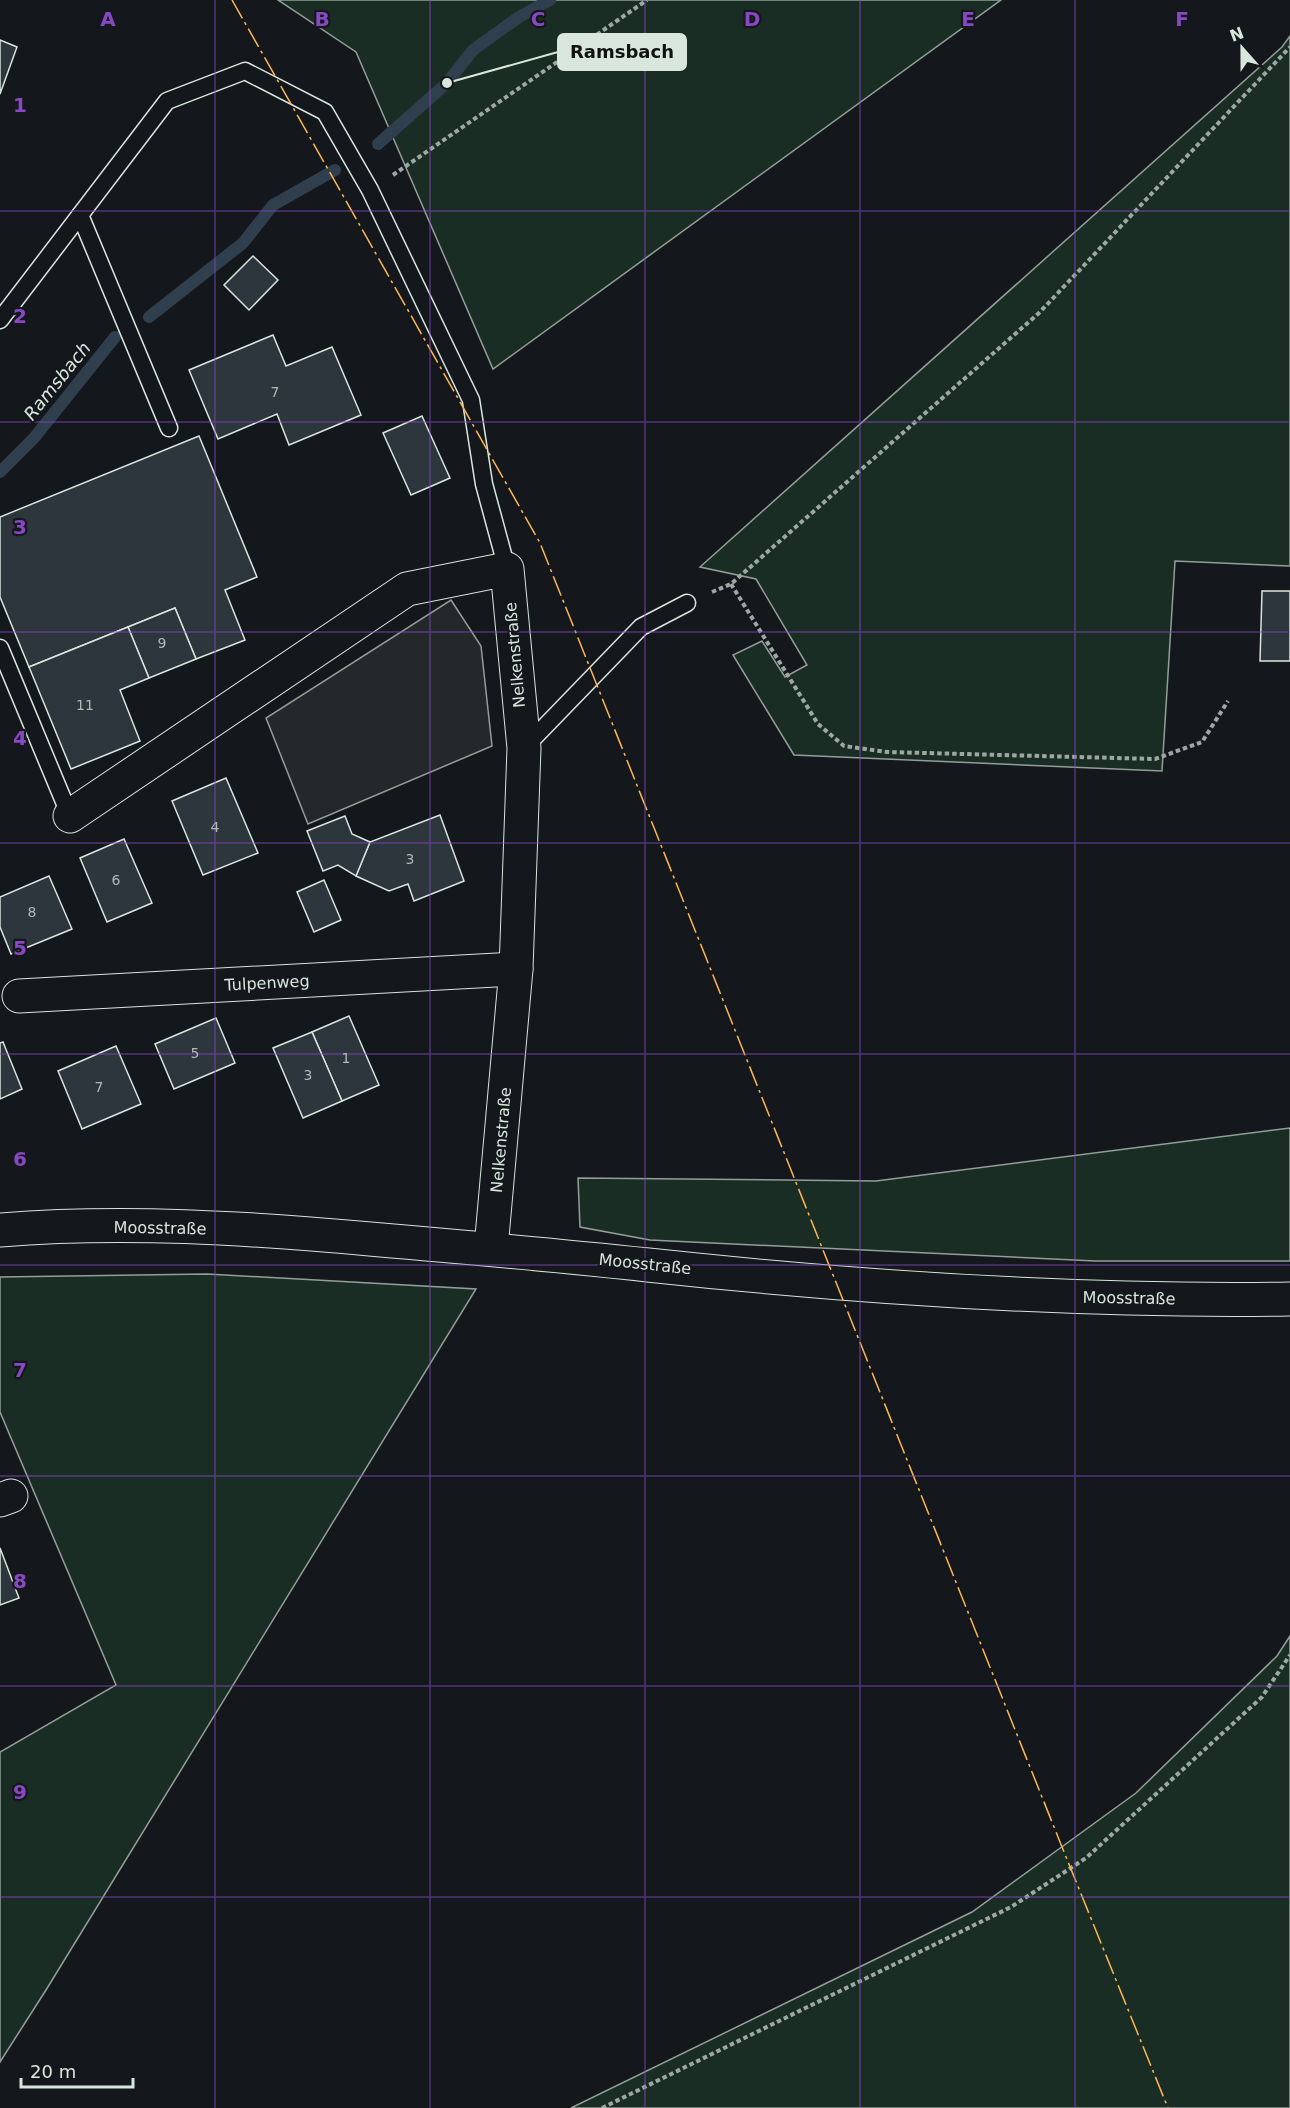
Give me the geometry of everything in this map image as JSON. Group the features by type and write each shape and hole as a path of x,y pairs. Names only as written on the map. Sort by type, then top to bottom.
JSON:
{"street":[{"name":"Nelkenstraße","path":"491,1248 516,969 524,748 507,569"},
{"path":"70,816 407,589 507,569"},
{"name":"Tulpenweg","path":"19,996 516,969"},
{"name":"Moosstraße","path":"0,1230 146,1226 288,1232 491,1248 855,1286 1111,1298 1290,1299"}],"lane":[{"path":"0,320 167,101 245,71 325,112 370,190 471,400 484,484 507,569"},
{"path":"80,215 169,428"},
{"path":"524,748 641,627 687,603"},
{"path":"0,648 70,816"}],"path":[{"path":"370,190 647,0"},
{"path":"687,603 731,584 1039,313 1290,47"},
{"path":"731,584 818,724 844,746 887,753 1155,759 1202,742 1228,701"},
{"path":"602,2108 1011,1907 1086,1858 1262,1697 1290,1655"}],"green space":[{"path":"278,0 1001,0 493,369 356,52"},
{"path":"1290,36 1290,566 1175,561 1162,771 794,755 733,655 762,641 785,677 807,665 756,579 700,567 1282,47"},
{"path":"1290,1128 1290,1261 1095,1261 650,1240 580,1227 578,1178 876,1181"},
{"path":"207,1274 476,1289 0,2062 0,1752 116,1685 0,1412 0,1277"},
{"path":"1290,1636 1290,2108 571,2108 972,1912 1136,1793 1277,1656"}],"shaded area":[{"path":"451,600 481,646 492,746 308,824 266,718"}],"building":[{"path":"0,40 17,47 0,94"},
{"path":"253,256 278,280 249,310 224,285"},
{"path":"273,335 286,366 332,347 361,415 289,445 277,414 218,439 189,370"},
{"path":"422,416 450,478 411,495 383,433"},
{"path":"199,436 257,577 225,590 245,640 196,659 175,608 29,667 0,597 0,517"},
{"path":"1262,591 1290,591 1290,661 1260,661"},
{"path":"175,608 196,659 149,678 128,627"},
{"path":"128,627 149,678 120,690 140,741 71,769 29,667"},
{"path":"226,778 258,853 203,875 172,801"},
{"path":"440,815 464,881 414,901 408,884 389,891 356,876 370,842"},
{"path":"345,816 352,834 370,842 356,876 338,865 323,871 307,831"},
{"path":"124,839 152,903 107,922 80,858"},
{"path":"49,876 72,929 11,954 0,927 0,897"},
{"path":"324,880 341,920 314,932 297,892"},
{"path":"349,1016 379,1085 342,1101 312,1032"},
{"path":"216,1018 235,1063 174,1089 155,1044"},
{"path":"312,1032 342,1101 303,1118 273,1048"},
{"path":"3,1042 22,1089 0,1099 0,1043"},
{"path":"116,1046 141,1104 82,1129 58,1071"},
{"path":"0,1548 19,1598 0,1605"}],"waterway":[{"name":"Ramsbach","path":"378,144 447,83 473,50 519,17 550,0"},
{"name":"Ramsbach","path":"149,317 243,243 273,205 335,170"},
{"name":"Ramsbach","path":"0,472 34,438 115,337"}],"power":[{"path":"232,0 540,543 1168,2108"}],"place":[{"name":"Ramsbach","path":"447,83"}]}
